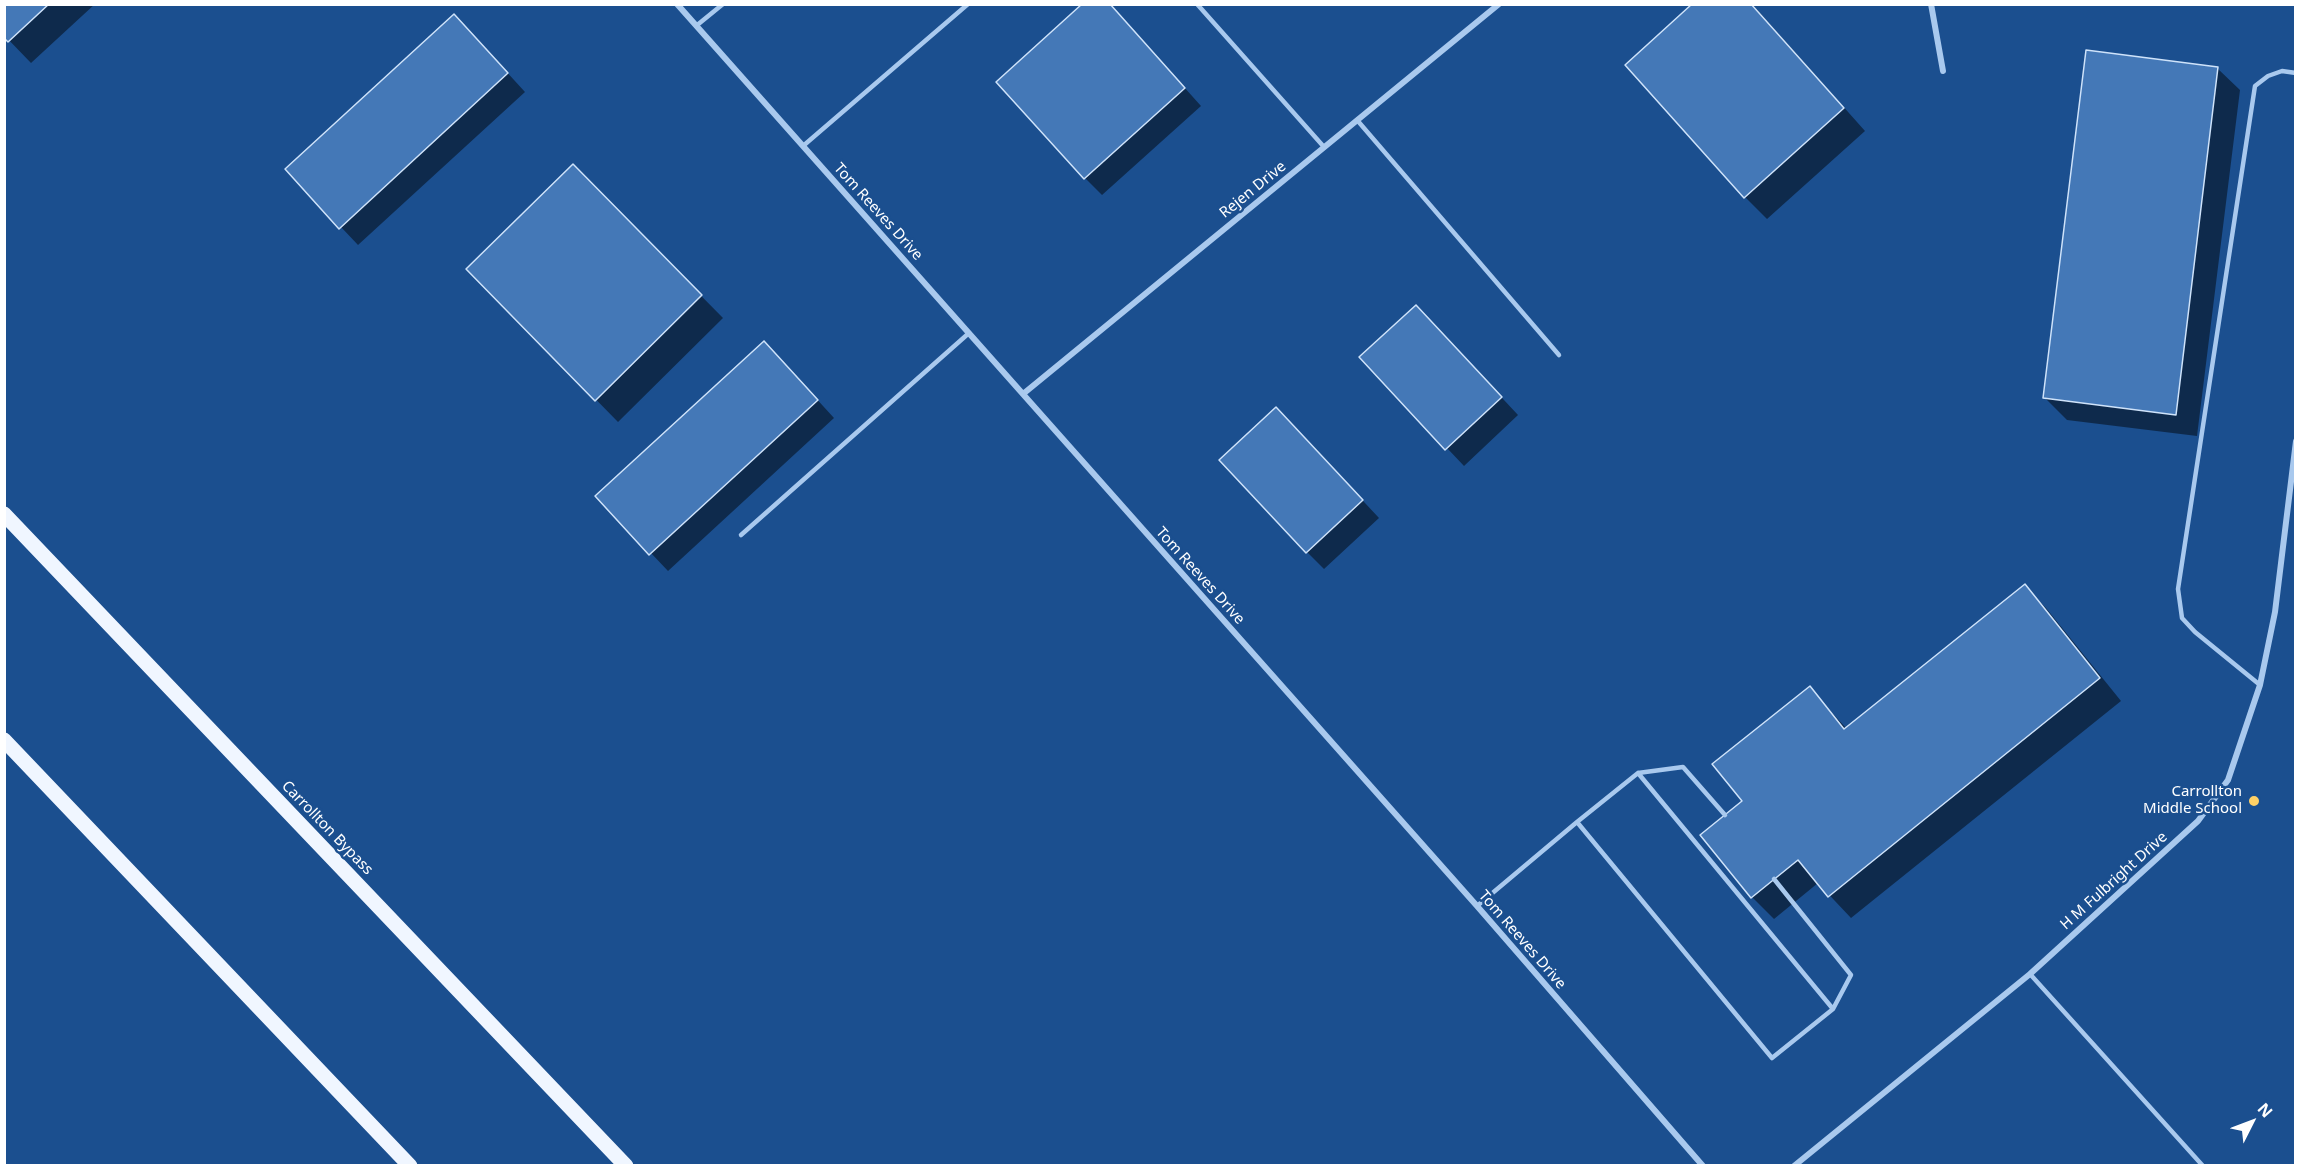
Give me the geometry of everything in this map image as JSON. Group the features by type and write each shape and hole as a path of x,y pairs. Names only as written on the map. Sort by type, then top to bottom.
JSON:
{"main road":[{"name":"Carrollton Bypass","path":"4,514 626,1166"},
{"path":"4,740 410,1166"}],"street":[{"name":"Tom Reeves Drive","path":"677,4 1477,906 1703,1166"},
{"name":"Rejen Drive","path":"1023,394 1499,4"},
{"path":"1931,4 1943,70"},
{"name":"H M Fulbright Drive","path":"1794,1166 2030,974 2198,821 2228,780 2260,685 2275,612 2295,441"}],"lane":[{"path":"696,26 723,4"},
{"path":"803,146 968,4"},
{"path":"1197,4 1324,147"},
{"path":"2260,685 2195,632 2182,618 2178,589 2255,86 2268,76 2282,71 2295,72"},
{"path":"1357,120 1559,356"},
{"path":"741,535 969,333"},
{"path":"1477,906 1638,773 1683,767 1725,815"},
{"path":"1638,773 1833,1008"},
{"path":"1577,822 1772,1058 1833,1008 1851,975 1774,879"},
{"path":"2030,974 2203,1166"}],"building":[{"path":"4,4 49,4 8,42 4,38"},
{"path":"1082,4 1110,4 1185,88 1084,179 996,82"},
{"path":"1692,4 1751,4 1844,108 1744,198 1625,65"},
{"path":"454,14 508,73 339,229 285,169"},
{"path":"2086,50 2218,67 2176,415 2043,398"},
{"path":"573,164 702,295 595,401 466,269"},
{"path":"1416,305 1502,397 1445,450 1359,357"},
{"path":"764,341 818,400 649,555 595,496"},
{"path":"1276,407 1363,500 1306,553 1219,460"},
{"path":"2025,584 2100,678 1828,897 1798,860 1751,898 1700,835 1742,801 1712,764 1810,686 1844,729"}],"place":[{"name":"Carrollton Middle School","path":"2254,801"}]}
